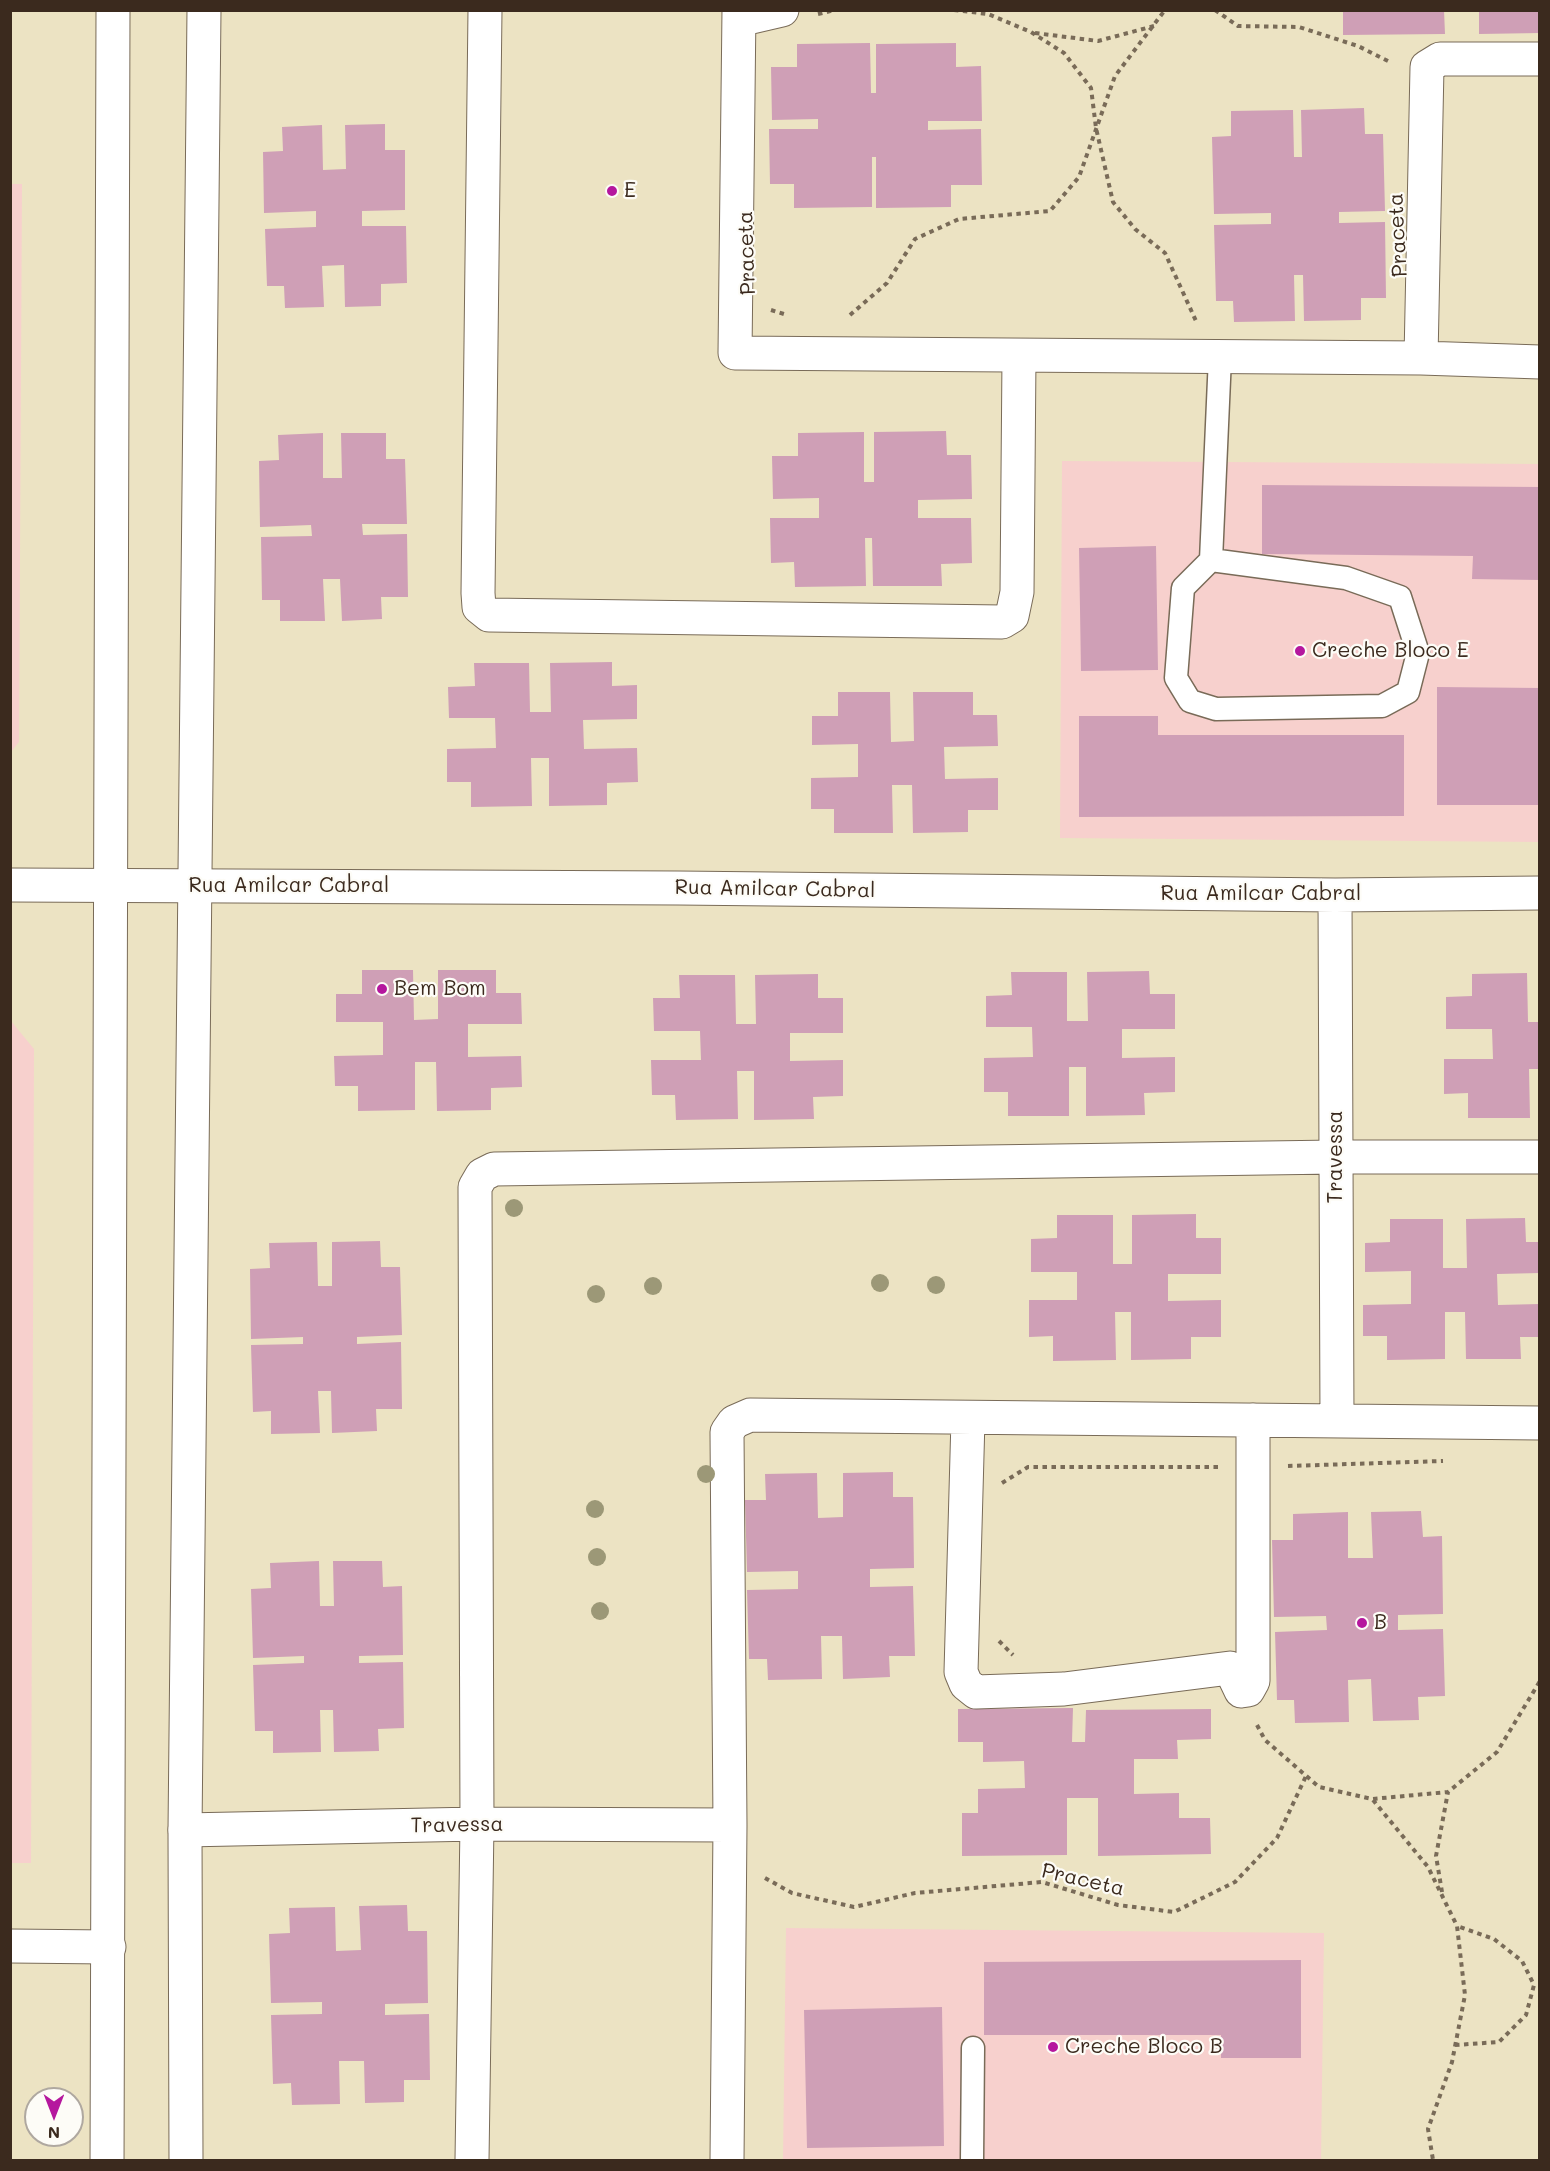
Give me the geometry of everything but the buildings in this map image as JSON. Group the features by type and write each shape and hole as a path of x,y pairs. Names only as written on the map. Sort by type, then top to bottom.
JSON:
{"street":[{"path":"107,2160 113,10"},
{"path":"186,2160 184,1830 204,10"},
{"path":"485,10 479,607 489,615 758,621 1002,622 1012,616 1017,592 1019,357"},
{"path":"797,12 739,15 735,353 1019,357 1421,358 1539,362"},
{"path":"1421,358 1427,67 1440,59 1539,59"},
{"name":"Rua Amilcar Cabral","path":"10,885 1335,895 1539,892"},
{"name":"Travessa","path":"1335,895 1337,1420"},
{"path":"472,2160 477,1824 475,1187 482,1175 494,1169 949,1165 1336,1157 1539,1157"},
{"path":"727,2160 730,1825 727,1432 734,1422 750,1415 1539,1423"},
{"path":"968,1419 961,1672 966,1684 976,1692 1064,1689 1230,1668 1242,1691 1248,1690 1253,1681 1253,1420"},
{"name":"Travessa","path":"184,1830 477,1824 730,1825"},
{"path":"10,1946 109,1947"}],"lane":[{"path":"1210,560 1346,578 1400,597 1418,653 1408,692 1382,706 1216,709 1190,701 1176,678 1184,588 1210,560 1220,357"},
{"path":"972,2160 973,2048"}],"path":[{"path":"797,12 835,10"},
{"path":"954,10 987,12 1031,32 1064,52 1091,88 1096,128 1113,202 1135,229 1165,252 1194,314 1199,332"},
{"path":"842,316 852,315 888,283 915,239 959,219 1050,211 1079,177 1115,76 1166,10"},
{"path":"1215,10 1238,26 1299,27 1358,46 1395,64"},
{"path":"1031,32 1098,41 1154,26"},
{"name":"Praceta","path":"764,308 793,316"},
{"path":"999,1484 1028,1467 1252,1467 1444,1461"},
{"path":"996,1637 1018,1660"},
{"path":"1255,1720 1265,1740 1319,1787 1372,1799 1448,1792 1497,1752 1539,1681"},
{"name":"Praceta","path":"760,1875 792,1893 854,1906 915,1893 1042,1882 1118,1905 1174,1912 1234,1882 1277,1838 1306,1776"},
{"path":"1443,1898 1437,1856 1448,1792"},
{"path":"1372,1799 1428,1867 1457,1926 1465,1995 1452,2062 1428,2129 1433,2160"},
{"path":"1455,2045 1499,2042 1526,2015 1537,1985 1522,1961 1494,1939 1457,1926"}],"shaded area":[{"path":"10,184 22,184 19,742 11,752"},
{"name":"Creche Bloco E","path":"1062,461 1539,464 1539,842 1060,838"},
{"path":"11,1021 34,1049 31,1863 10,1863"},
{"name":"Creche Bloco B","path":"786,1928 1324,1933 1321,2160 783,2160"}],"place":[{"name":"E","path":"612,191"},
{"name":"Creche Bloco E","path":"1300,651"},
{"name":"Bem Bom","path":"382,989"},
{"name":"B","path":"1362,1623"},
{"name":"Creche Bloco B","path":"1053,2047"}]}
